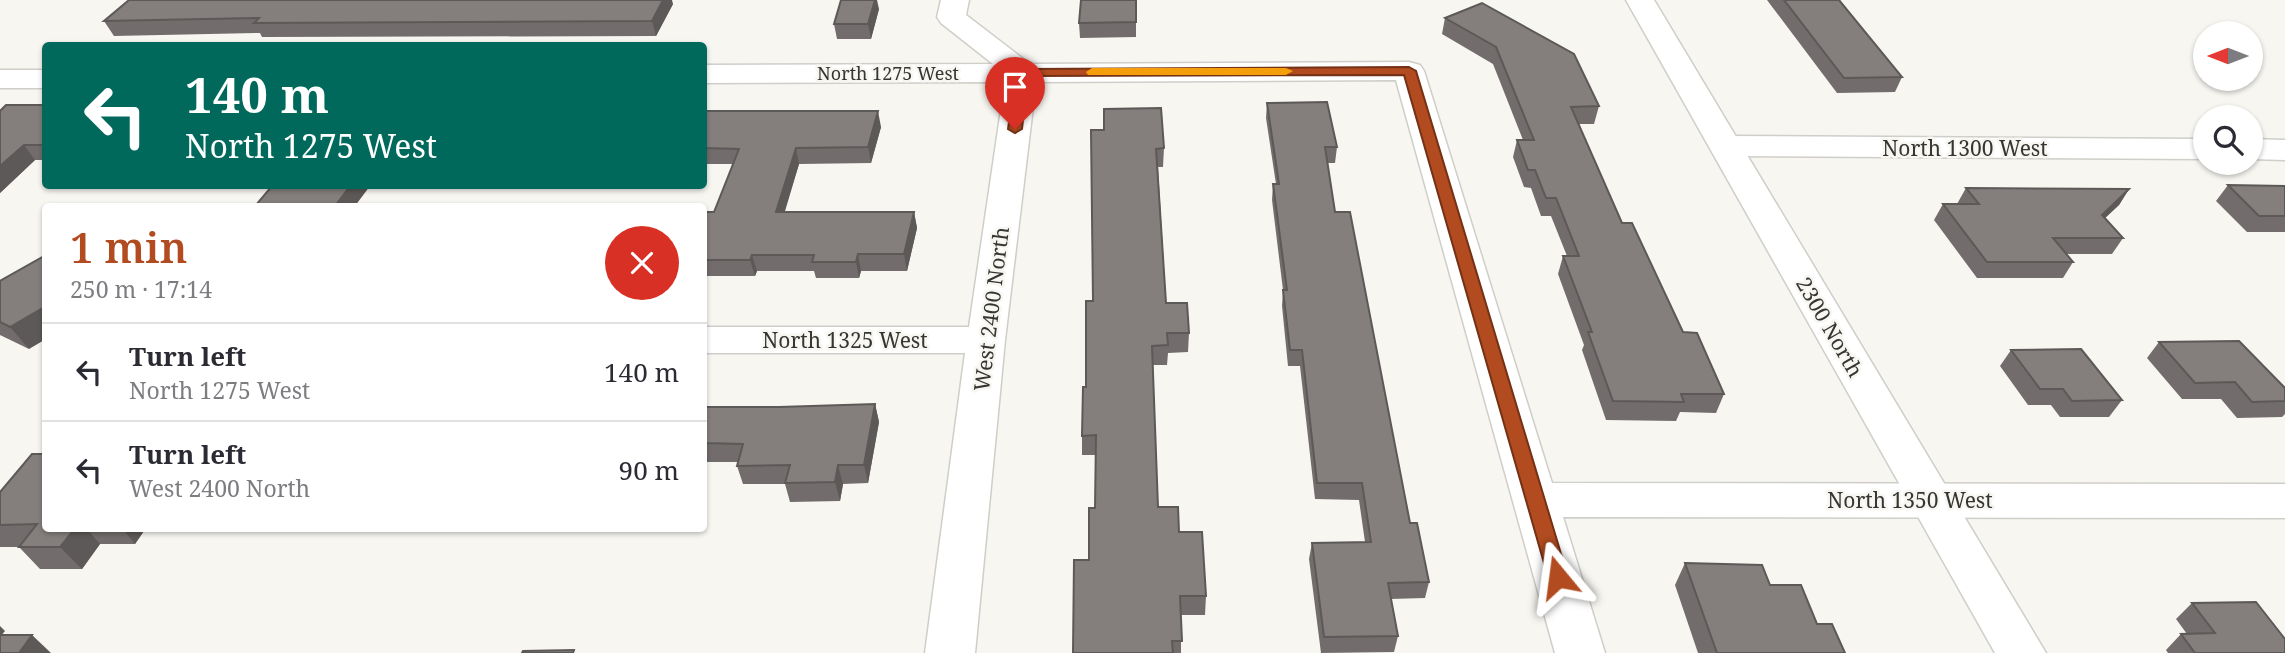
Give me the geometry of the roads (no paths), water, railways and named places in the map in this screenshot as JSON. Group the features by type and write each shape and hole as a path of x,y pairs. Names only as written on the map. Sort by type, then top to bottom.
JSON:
{"street":[{"path":"955,0 951,17 1023,72"},
{"name":"2300 North","path":"1640,0 2021,653"},
{"name":"North 1275 West","path":"707,74 1409,71 1535,500"},
{"name":"West 2400 North","path":"950,653 986,340 1023,72"},
{"path":"0,79 42,79"},
{"name":"North 1300 West","path":"1726,146 2193,149"},
{"path":"2263,149 2285,150"},
{"name":"North 1325 West","path":"707,340 986,340"},
{"path":"1535,500 1580,653"},
{"name":"North 1350 West","path":"1535,500 2285,500"}]}
